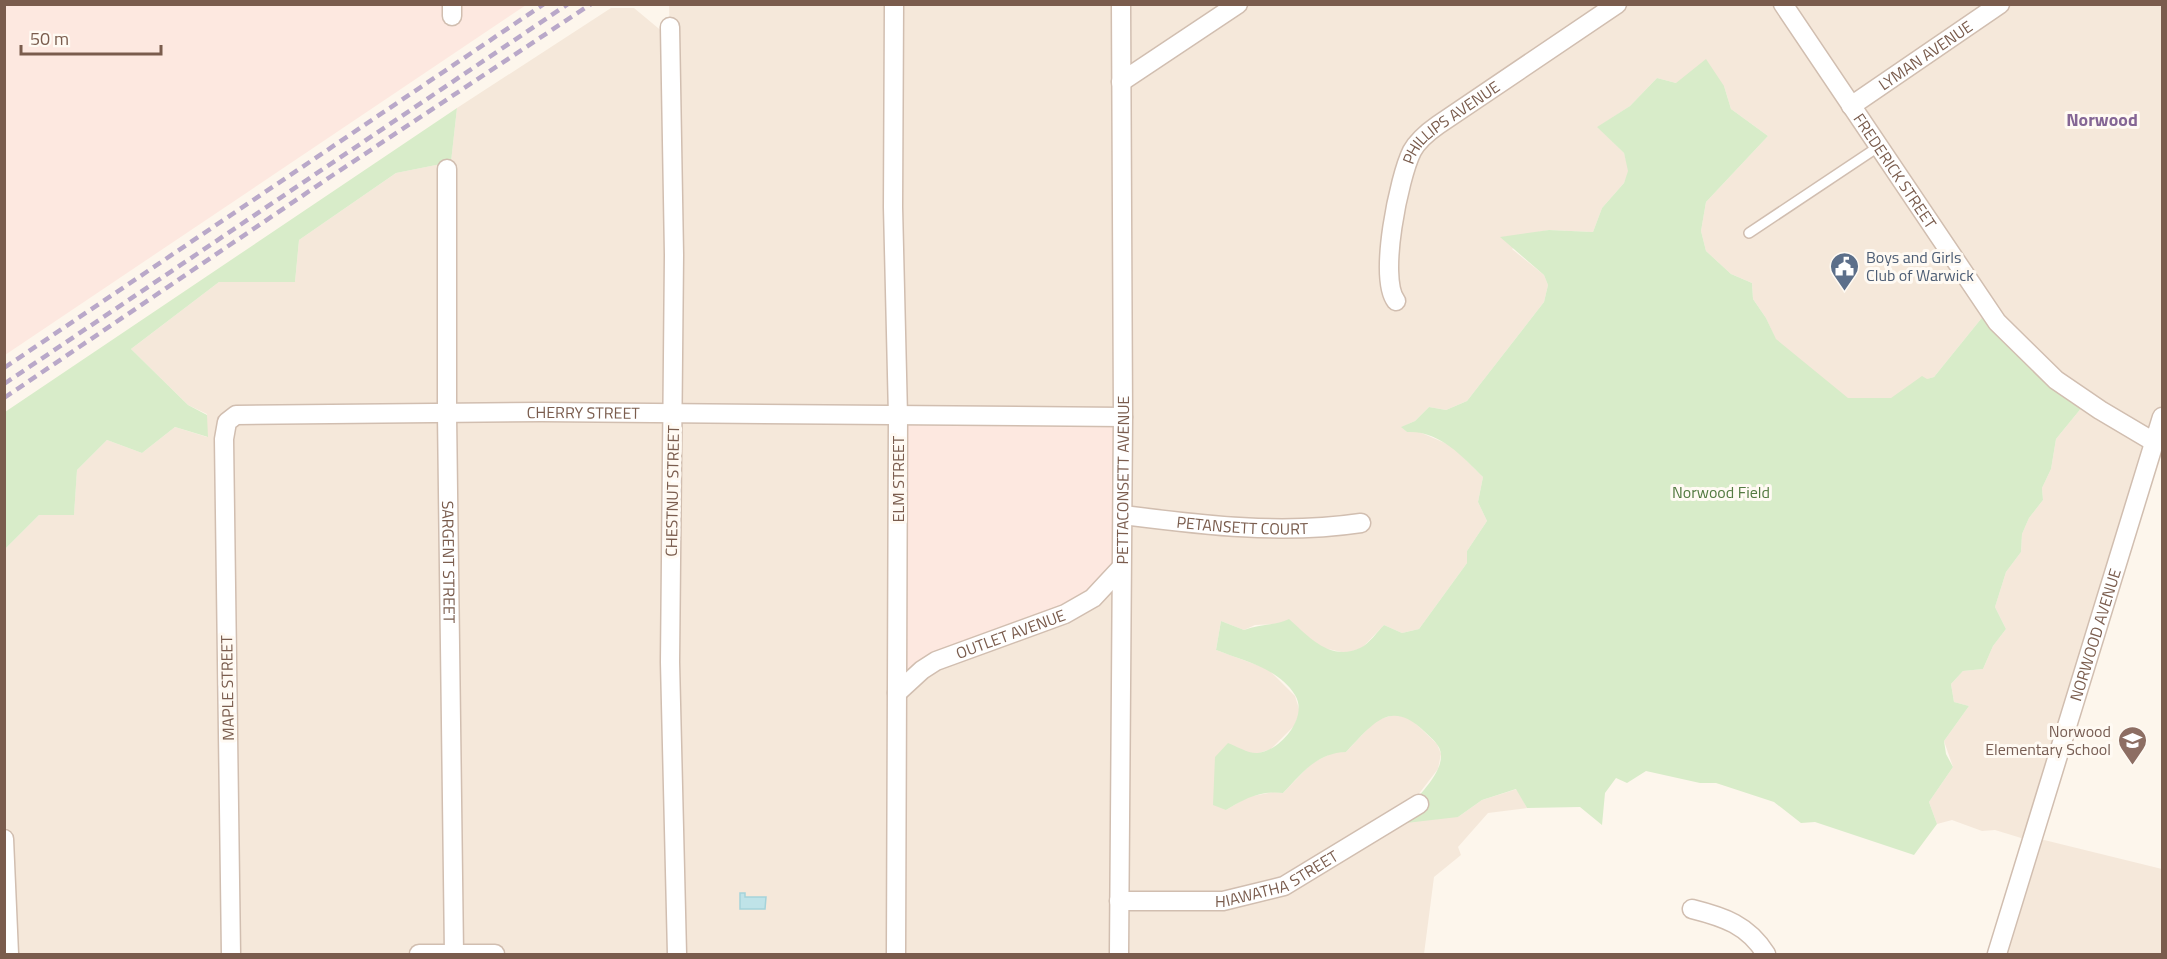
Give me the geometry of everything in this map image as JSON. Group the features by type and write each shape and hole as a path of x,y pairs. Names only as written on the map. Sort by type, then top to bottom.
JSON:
{"street":[{"name":"ELM STREET","path":"894,4 893,207 898,416 896,954"},
{"name":"PETTACONSETT AVENUE","path":"1119,954 1120,569 1123,417 1121,4"},
{"path":"1122,82 1239,4"},
{"name":"PHILLIPS AVENUE","path":"1396,301 1388,280 1393,226 1398,192 1413,148 1438,125 1617,4"},
{"name":"FREDERICK STREET","path":"1783,4 1970,284 2010,337 2056,380 2100,410 2154,442"},
{"name":"LYMAN AVENUE","path":"1851,106 2000,4"},
{"name":"CHESTNUT STREET","path":"670,27 674,255 670,662 677,954"},
{"name":"SARGENT STREET","path":"447,169 447,414 454,954"},
{"name":"CHERRY STREET","path":"227,422 236,415 245,413 1123,417"},
{"name":"NORWOOD AVENUE","path":"1996,954 2163,417"},
{"name":"MAPLE STREET","path":"227,422 224,440 231,954"},
{"name":"PETANSETT COURT","path":"1122,515 1235,529 1323,529 1361,523"},
{"name":"OUTLET AVENUE","path":"897,693 922,670 936,661 1031,628 1086,603 1120,569"},
{"name":"HIAWATHA STREET","path":"1119,901 1222,901 1284,886 1419,804"},
{"path":"4,839 9,954"},
{"path":"1692,909 1726,917 1750,933 1766,954"},
{"path":"419,954 495,954"}],"lane":[{"path":"1749,233 1878,147"}],"shaded area":[{"path":"669,4 2162,5 2162,433 2036,838 2162,869 2162,954 1998,954 2031,841 1995,830 1982,831 1952,820 1937,824 1929,802 1953,767 1944,741 1969,706 1954,702 1951,684 1963,671 1983,669 1993,646 2006,629 1995,607 2006,572 2021,552 2022,534 2029,518 2043,500 2042,488 2051,469 2056,439 2087,401 1989,309 1934,377 1911,384 1888,408 1845,406 1782,353 1766,318 1753,299 1752,283 1731,274 1706,251 1701,231 1706,202 1768,136 1731,109 1724,86 1676,83 1657,78 1630,106 1598,127 1624,153 1629,171 1624,183 1602,208 1593,232 1549,230 1528,234 1512,249 1544,275 1548,285 1544,302 1467,401 1446,410 1429,407 1415,421 1402,427 1407,432 1417,431 1452,446 1483,477 1478,502 1487,521 1467,551 1467,563 1419,629 1402,633 1384,625 1362,648 1346,653 1319,647 1289,620 1278,624 1255,625 1244,630 1221,621 1216,650 1268,669 1295,696 1300,712 1294,726 1271,749 1256,754 1226,810 1248,797 1273,792 1283,793 1312,763 1334,752 1346,752 1376,720 1398,714 1412,720 1437,744 1441,754 1438,769 1404,813 1458,817 1482,800 1517,789 1527,808 1488,813 1458,847 1461,855 1434,877 1424,954 5,954 5,549 39,515 74,514 77,470 107,440 142,453 175,427 207,437 207,414 188,405 131,349 219,282 295,282 299,240 396,173 451,162 457,108 611,8 634,8 670,38"},
{"path":"5,5 526,5 5,355"},
{"path":"1122,415 1125,517 1108,583 902,685 900,416"}],"green space":[{"name":"Norwood Field","path":"1706,59 1724,86 1731,109 1768,136 1706,202 1701,231 1706,251 1731,274 1752,283 1753,299 1776,339 1848,398 1891,398 1922,376 1927,379 1934,377 1989,309 2087,401 2056,439 2051,469 2042,488 2043,500 2029,518 2022,534 2021,552 2006,572 1995,607 2006,629 1993,646 1983,669 1963,671 1951,684 1954,702 1969,706 1944,741 1946,754 1953,767 1929,802 1937,824 1914,855 1815,822 1801,823 1774,802 1716,783 1700,783 1646,771 1627,783 1616,778 1605,793 1602,825 1580,807 1527,808 1516,789 1482,800 1458,817 1406,823 1404,813 1433,778 1440,763 1441,751 1433,739 1413,722 1392,716 1374,724 1346,752 1318,760 1283,793 1253,796 1226,810 1213,805 1215,757 1228,743 1251,752 1266,751 1283,740 1290,732 1298,713 1295,695 1279,678 1260,666 1216,650 1221,621 1244,630 1289,619 1321,646 1339,652 1349,652 1360,648 1370,641 1384,625 1402,633 1419,629 1467,563 1467,551 1487,521 1478,502 1483,477 1458,453 1440,440 1419,432 1407,432 1401,427 1415,421 1429,407 1446,410 1467,401 1544,302 1548,285 1544,275 1500,237 1549,230 1593,232 1602,208 1624,183 1628,171 1624,153 1597,127 1630,106 1657,78 1676,83"},
{"path":"457,108 451,162 396,173 299,240 295,282 219,282 131,349 188,405 207,415 208,437 175,427 142,453 107,440 77,470 74,515 39,515 5,549 5,412"}],"water":[{"path":"740,893 745,893 745,897 766,897 765,909 740,909"}],"railway":[{"path":"4,368 544,4"},
{"path":"4,384 568,4"},
{"path":"4,398 333,175 591,4"}],"place":[{"name":"Boys and Girls Club of Warwick","path":"1845,292"},
{"name":"Norwood Elementary School","path":"2132,766"}],"district":[{"name":"Norwood","path":"2102,119"}]}
